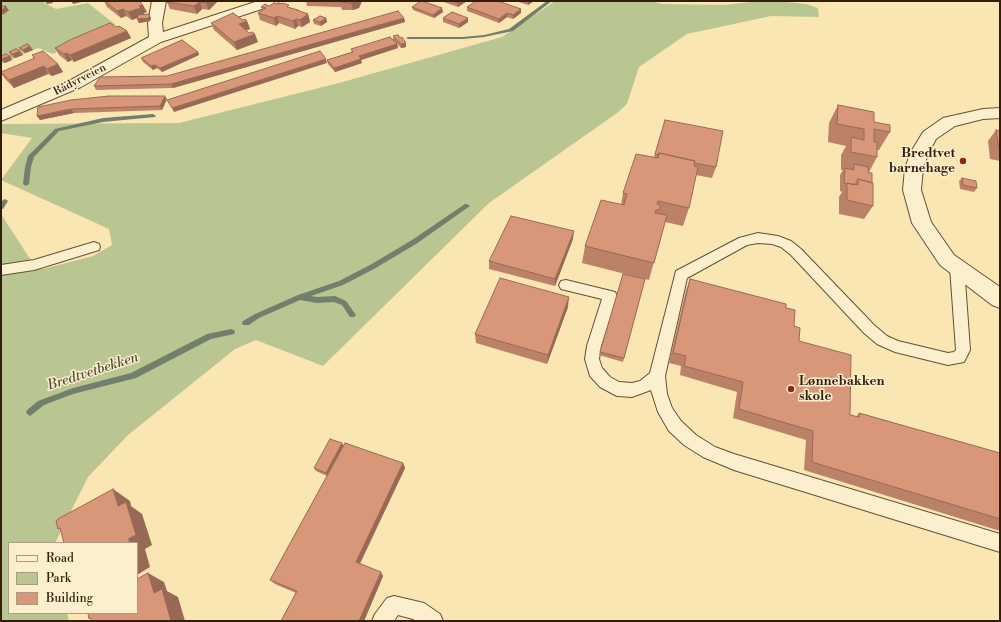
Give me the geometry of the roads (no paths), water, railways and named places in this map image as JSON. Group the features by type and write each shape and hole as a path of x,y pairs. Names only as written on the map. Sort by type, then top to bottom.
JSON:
{"street":[{"path":"156,39 155,23 159,1"},
{"name":"Rådyrveien","path":"1,116 75,84 156,39 272,1"},
{"path":"1000,113 983,114 949,122 929,136 920,152 914,168 912,190 922,223 947,260 1000,299"}],"lane":[{"path":"957,267 963,350 958,358 948,360 896,346 882,340 869,329 796,252 786,244 772,239 758,238 744,241 681,274 658,376 659,394 666,412 675,426 690,440 709,452 742,464 1000,543"},
{"path":"1,270 34,265 94,247"},
{"path":"566,285 610,296 594,346 592,359 595,370 605,382 617,389 632,390 645,386 658,376"},
{"path":"382,621 394,605 417,610 433,621"}],"waterway":[{"path":"408,38 463,38 484,36 511,30 550,1"},
{"path":"26,184 31,156 57,130 103,120 153,116"},
{"path":"1,207 5,201"},
{"path":"300,297 341,283 372,267 414,242 467,206"},
{"name":"Bredtvetbekken","path":"246,323 257,316 300,297"},
{"name":"Bredtvetbekken","path":"300,297 317,300 335,299 344,303 352,315"},
{"name":"Bredtvetbekken","path":"30,412 41,403 73,391 133,376 210,336 231,332"}],"place":[{"name":"Bredtvet barnehage","path":"963,161"},
{"name":"Lønnebakken skole","path":"791,389"}]}
